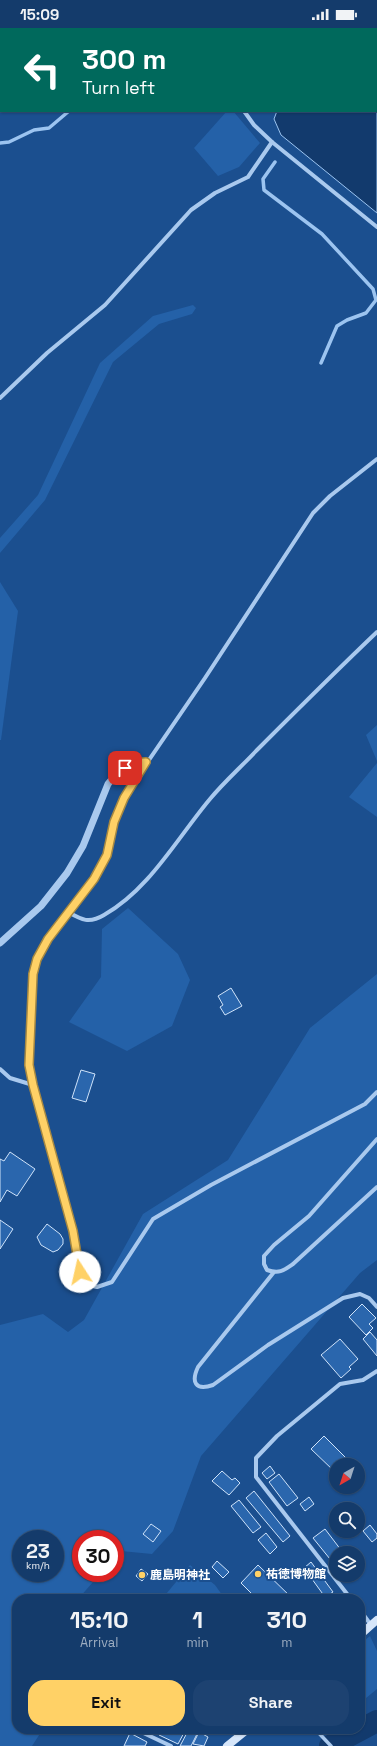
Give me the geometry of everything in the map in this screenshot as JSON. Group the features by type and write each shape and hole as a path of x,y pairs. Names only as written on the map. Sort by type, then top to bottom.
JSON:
{"main road":[{"path":"365,1630 374,1622"},
{"path":"227,1746 242,1734"}],"street":[{"path":"245,112 254,125 272,142 377,227"},
{"path":"0,398 47,352 105,305 191,210 215,193 248,177 272,142"},
{"path":"377,459 330,496 313,513 205,678 146,762 124,798 114,822 107,855 94,879 48,939 37,959 33,974 29,1065 33,1085 73,1231 80,1272 87,1285 97,1287 112,1282 153,1219 211,1185 365,1104 377,1092"},
{"path":"68,912 81,920 92,921 105,915 132,894 159,865 210,799 310,695 377,632"},
{"path":"0,943 41,906 67,873 83,846 108,784 118,772 132,763 146,762"},
{"path":"0,1068 10,1078 33,1085"},
{"path":"377,1140 309,1216 274,1245 264,1256 264,1264 267,1270 282,1272 377,1187"},
{"path":"274,1272 198,1367 194,1376 195,1382 198,1386 204,1388 213,1385 268,1345 343,1298 360,1294 369,1298 377,1307"},
{"path":"347,1594 256,1477 256,1458 276,1436 340,1384 363,1380 377,1371"},
{"path":"365,1614 374,1622"},
{"path":"146,1734 171,1746"},
{"path":"320,1734 331,1746"}],"shaded area":[{"path":"226,112 234,112 260,143 239,167 218,176 194,148"},
{"path":"277,112 377,112 377,213 281,135 274,119"},
{"path":"193,305 196,308 192,314 159,324 113,362 45,500 0,553 0,538 38,495 100,363 153,316"},
{"path":"0,582 18,611 1,740 0,740"},
{"path":"377,725 377,761 366,735"},
{"path":"377,763 377,817 349,797"},
{"path":"128,908 178,954 190,980 172,1026 127,1051 69,1022 101,977 102,929"},
{"path":"377,974 377,1260 360,1273 201,1456 173,1531 152,1554 124,1551 124,1530 72,1530 72,1582 93,1582 82,1594 12,1594 12,1734 40,1734 32,1746 0,1746 0,1325 43,1314 68,1332 84,1320 143,1214 228,1160 310,1028"},
{"path":"190,1565 215,1585 221,1594 166,1594"},
{"path":"370,1636 377,1651 377,1689 365,1699 365,1640"}],"building":[{"path":"231,988 242,1006 225,1015 220,1007 223,1005 218,996"},
{"path":"81,1070 95,1074 86,1102 72,1098"},
{"path":"10,1152 35,1169 17,1196 7,1190 0,1202 0,1159 4,1161"},
{"path":"0,1220 13,1229 0,1249"},
{"path":"47,1224 60,1234 63,1239 63,1244 58,1250 53,1252 41,1245 37,1237"},
{"path":"362,1304 376,1318 369,1324 373,1328 366,1335 349,1317"},
{"path":"370,1332 377,1340 377,1356 363,1339"},
{"path":"340,1339 358,1359 349,1367 351,1369 341,1378 321,1355"},
{"path":"324,1436 346,1458 329,1458 329,1466 311,1449"},
{"path":"270,1466 275,1473 267,1479 262,1473"},
{"path":"222,1471 232,1480 235,1478 240,1483 229,1495 212,1481"},
{"path":"279,1474 298,1498 287,1506 269,1482"},
{"path":"254,1491 290,1536 283,1542 246,1498"},
{"path":"309,1497 314,1504 305,1511 300,1504"},
{"path":"239,1500 261,1527 253,1533 231,1506"},
{"path":"151,1524 161,1531 153,1542 143,1534"},
{"path":"370,1525 377,1534 377,1538 372,1542 365,1533 365,1529"},
{"path":"325,1529 329,1534 329,1538 332,1538 338,1546 329,1546 329,1558 313,1538"},
{"path":"266,1533 277,1547 270,1554 258,1540"},
{"path":"217,1561 229,1572 223,1578 212,1567"},
{"path":"311,1562 333,1592 330,1594 323,1594 304,1568"},
{"name":"祐徳博物館","path":"258,1565 288,1594 252,1594 241,1583"},
{"name":"鹿島明神社","path":"141,1569 148,1574 142,1581 136,1576"},
{"path":"130,1734 147,1742 145,1746 124,1746"},
{"path":"159,1734 183,1734 178,1744"},
{"path":"186,1734 197,1734 191,1746 180,1746"},
{"path":"198,1734 203,1734 208,1737 204,1746 193,1744"}],"waterway":[{"path":"0,143 9,142 34,130 49,128 68,112"},
{"path":"275,162 263,179 264,190 322,234 373,289 376,300 366,313 347,320 337,326 321,363"},
{"path":"365,1727 377,1721"},
{"path":"330,1746 353,1734"}],"place":[{"name":"祐徳博物館","path":"258,1574"},
{"name":"鹿島明神社","path":"142,1575"}],"route":[{"path":"80,1272 73,1231 33,1085 29,1065 33,974 37,959 48,939 94,879 107,855 114,822 124,798 146,762 132,763 125,768"}]}
